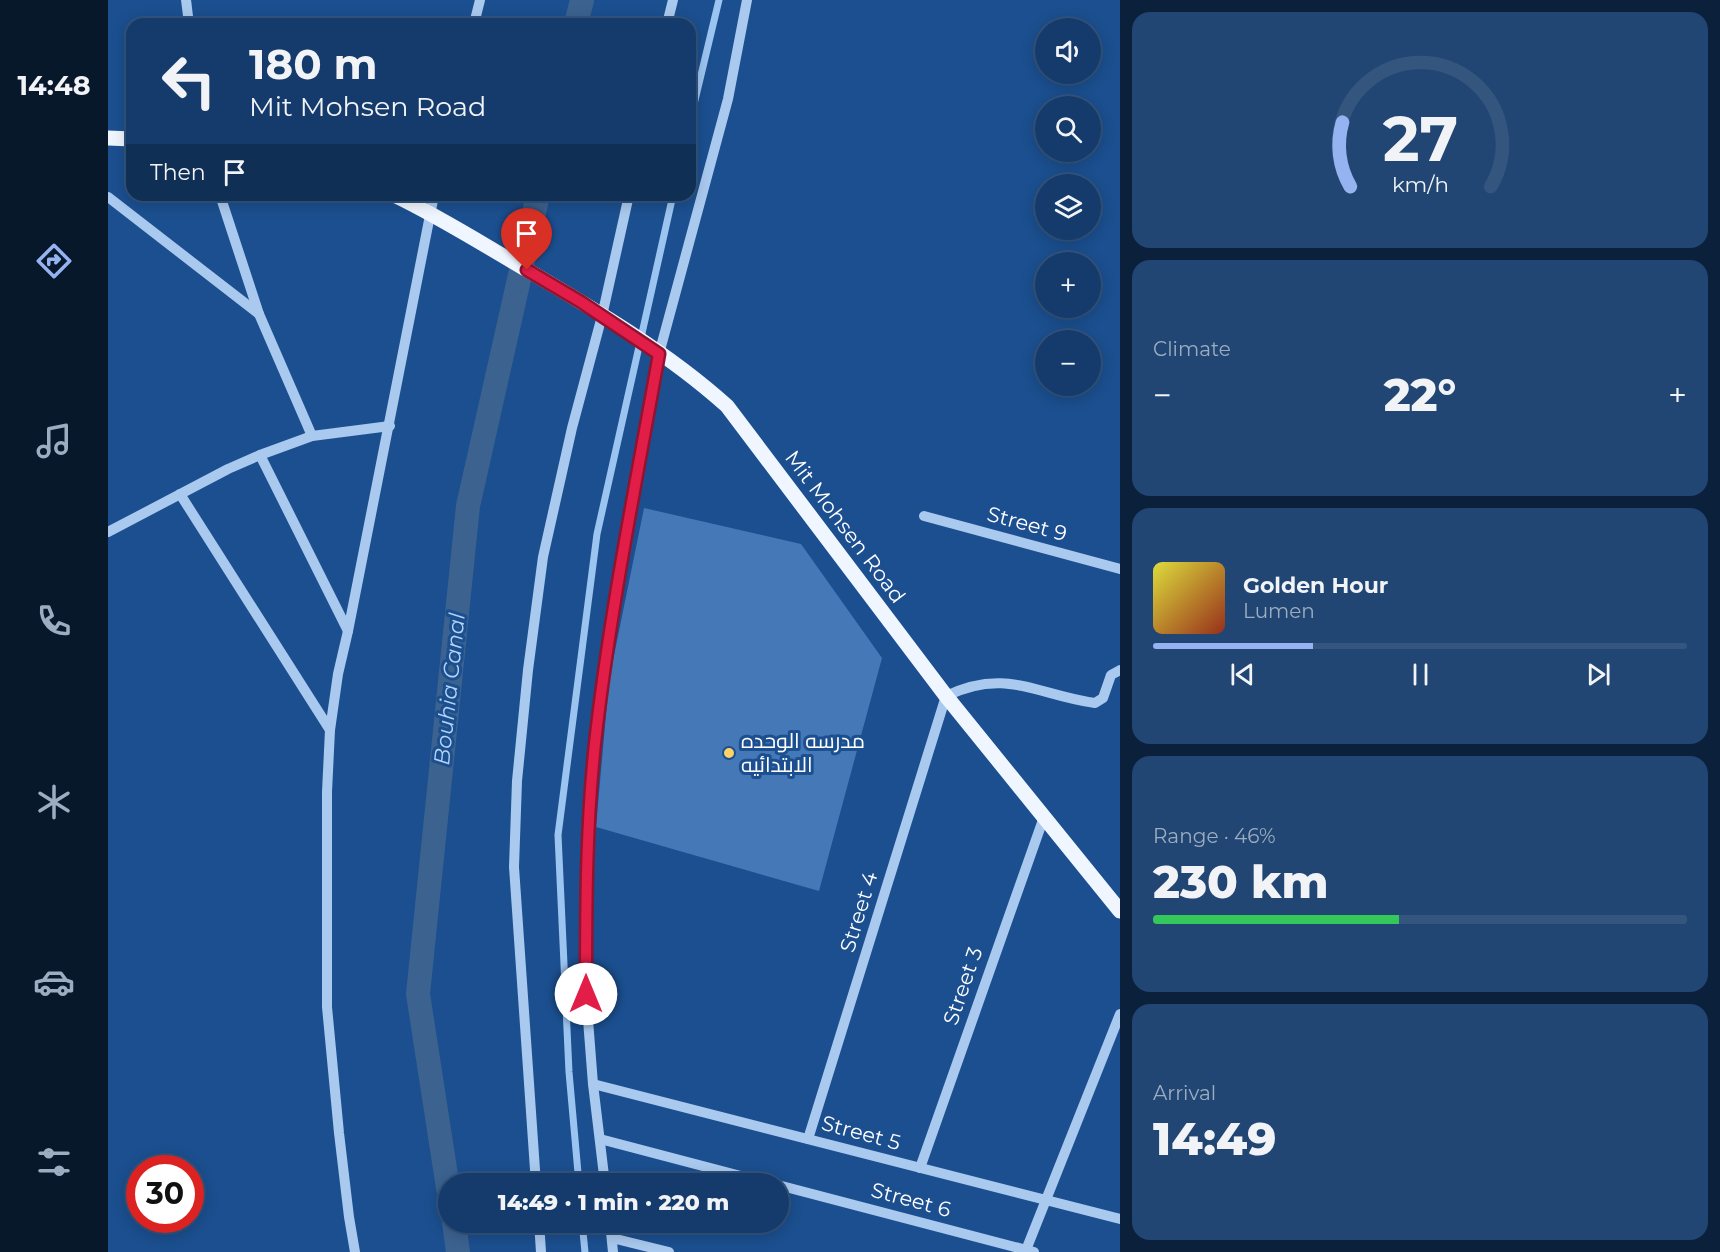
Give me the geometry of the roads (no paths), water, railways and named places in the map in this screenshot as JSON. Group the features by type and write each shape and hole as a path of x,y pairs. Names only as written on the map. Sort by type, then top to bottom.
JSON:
{"main road":[{"path":"108,138 126,139"},
{"name":"Mit Mohsen Road","path":"406,201 431,213 581,302 659,354 727,406 946,696 1120,911"}],"street":[{"path":"186,0 188,18"},
{"path":"476,18 480,0"},
{"path":"668,18 673,0"},
{"path":"604,1173 593,1084 586,994 587,868 597,728 623,557 659,354 728,99 747,0"},
{"path":"108,197 259,314"},
{"path":"222,201 259,314 312,436"},
{"path":"355,1252 344,1175 327,1007 327,792 330,730 338,674 390,426 433,201"},
{"path":"535,1173 514,867 517,781 528,670 543,557 572,428 609,320 628,201"},
{"path":"108,532 228,469 260,455 312,436 390,426"},
{"path":"260,455 348,632"},
{"path":"180,494 330,730"},
{"name":"Street 9","path":"924,516 1120,569"},
{"path":"946,696 977,684 1002,682 1095,703 1103,698 1111,675 1120,670"},
{"name":"Street 4","path":"808,1139 946,696"},
{"name":"Street 3","path":"920,1168 1044,817"},
{"path":"1030,1251 1047,1201 1120,1014"},
{"name":"Street 5","path":"593,1084 1120,1219"},
{"path":"600,1139 729,1173"},
{"name":"Street 6","path":"789,1188 1030,1251"},
{"path":"539,1233 541,1252"},
{"path":"611,1233 613,1252"},
{"path":"612,1238 669,1252"}],"waterway":[{"name":"Bouhia Canal","path":"578,18 582,0"},
{"path":"696,96 719,0"},
{"name":"Bouhia Canal","path":"446,1173 418,994 468,506 537,201"},
{"path":"578,1173 569,1072 558,835 597,534 672,201"},
{"name":"Bouhia Canal","path":"455,1233 458,1252"},
{"path":"583,1233 585,1252"}],"place":[{"name":"مدرسه الوحده الابتدائيه","path":"729,753"}]}
